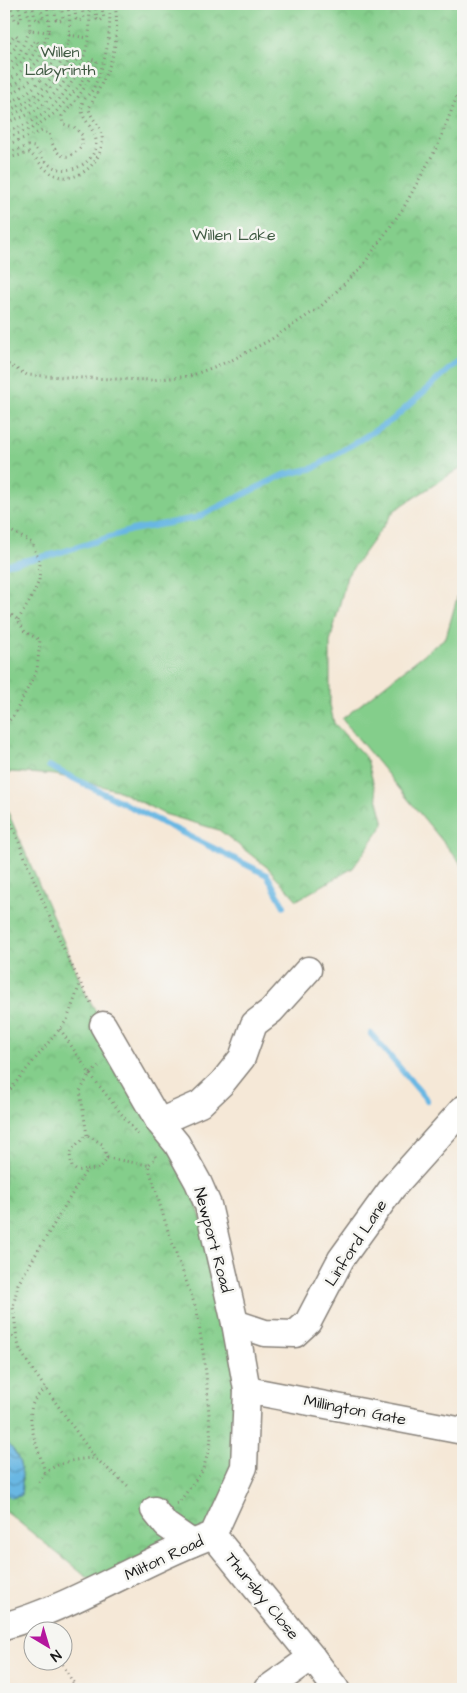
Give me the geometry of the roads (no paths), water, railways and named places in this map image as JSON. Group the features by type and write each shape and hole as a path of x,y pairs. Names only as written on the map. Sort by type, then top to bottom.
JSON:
{"street":[{"path":"159,1122 200,1104 222,1083 242,1058 254,1024 271,1011 308,970"},
{"name":"Newport Road","path":"103,1025 159,1122 177,1144 198,1182 208,1206 247,1390"},
{"name":"Linford Lane","path":"234,1323 265,1333 295,1334 308,1322 341,1259 393,1187 463,1109"},
{"name":"Millington Gate","path":"247,1390 463,1431"},
{"name":"Milton Road","path":"4,1626 34,1617 92,1592 202,1539 244,1467 247,1390"},
{"name":"Thursby Close","path":"160,1518 202,1539 312,1657 336,1689"},
{"path":"267,1689 312,1657"}],"water":[{"path":"4,1440 18,1458 22,1472 21,1496 11,1498 4,1492"}],"waterway":[{"path":"4,565 55,554 132,530 196,518 283,475 314,468 392,420 463,357"},
{"path":"49,766 267,875 284,906"},
{"path":"371,1034 427,1100"}],"park label":[{"name":"Willen Labyrinth","path":"60,61"},
{"name":"Willen Lake","path":"234,235"}]}
